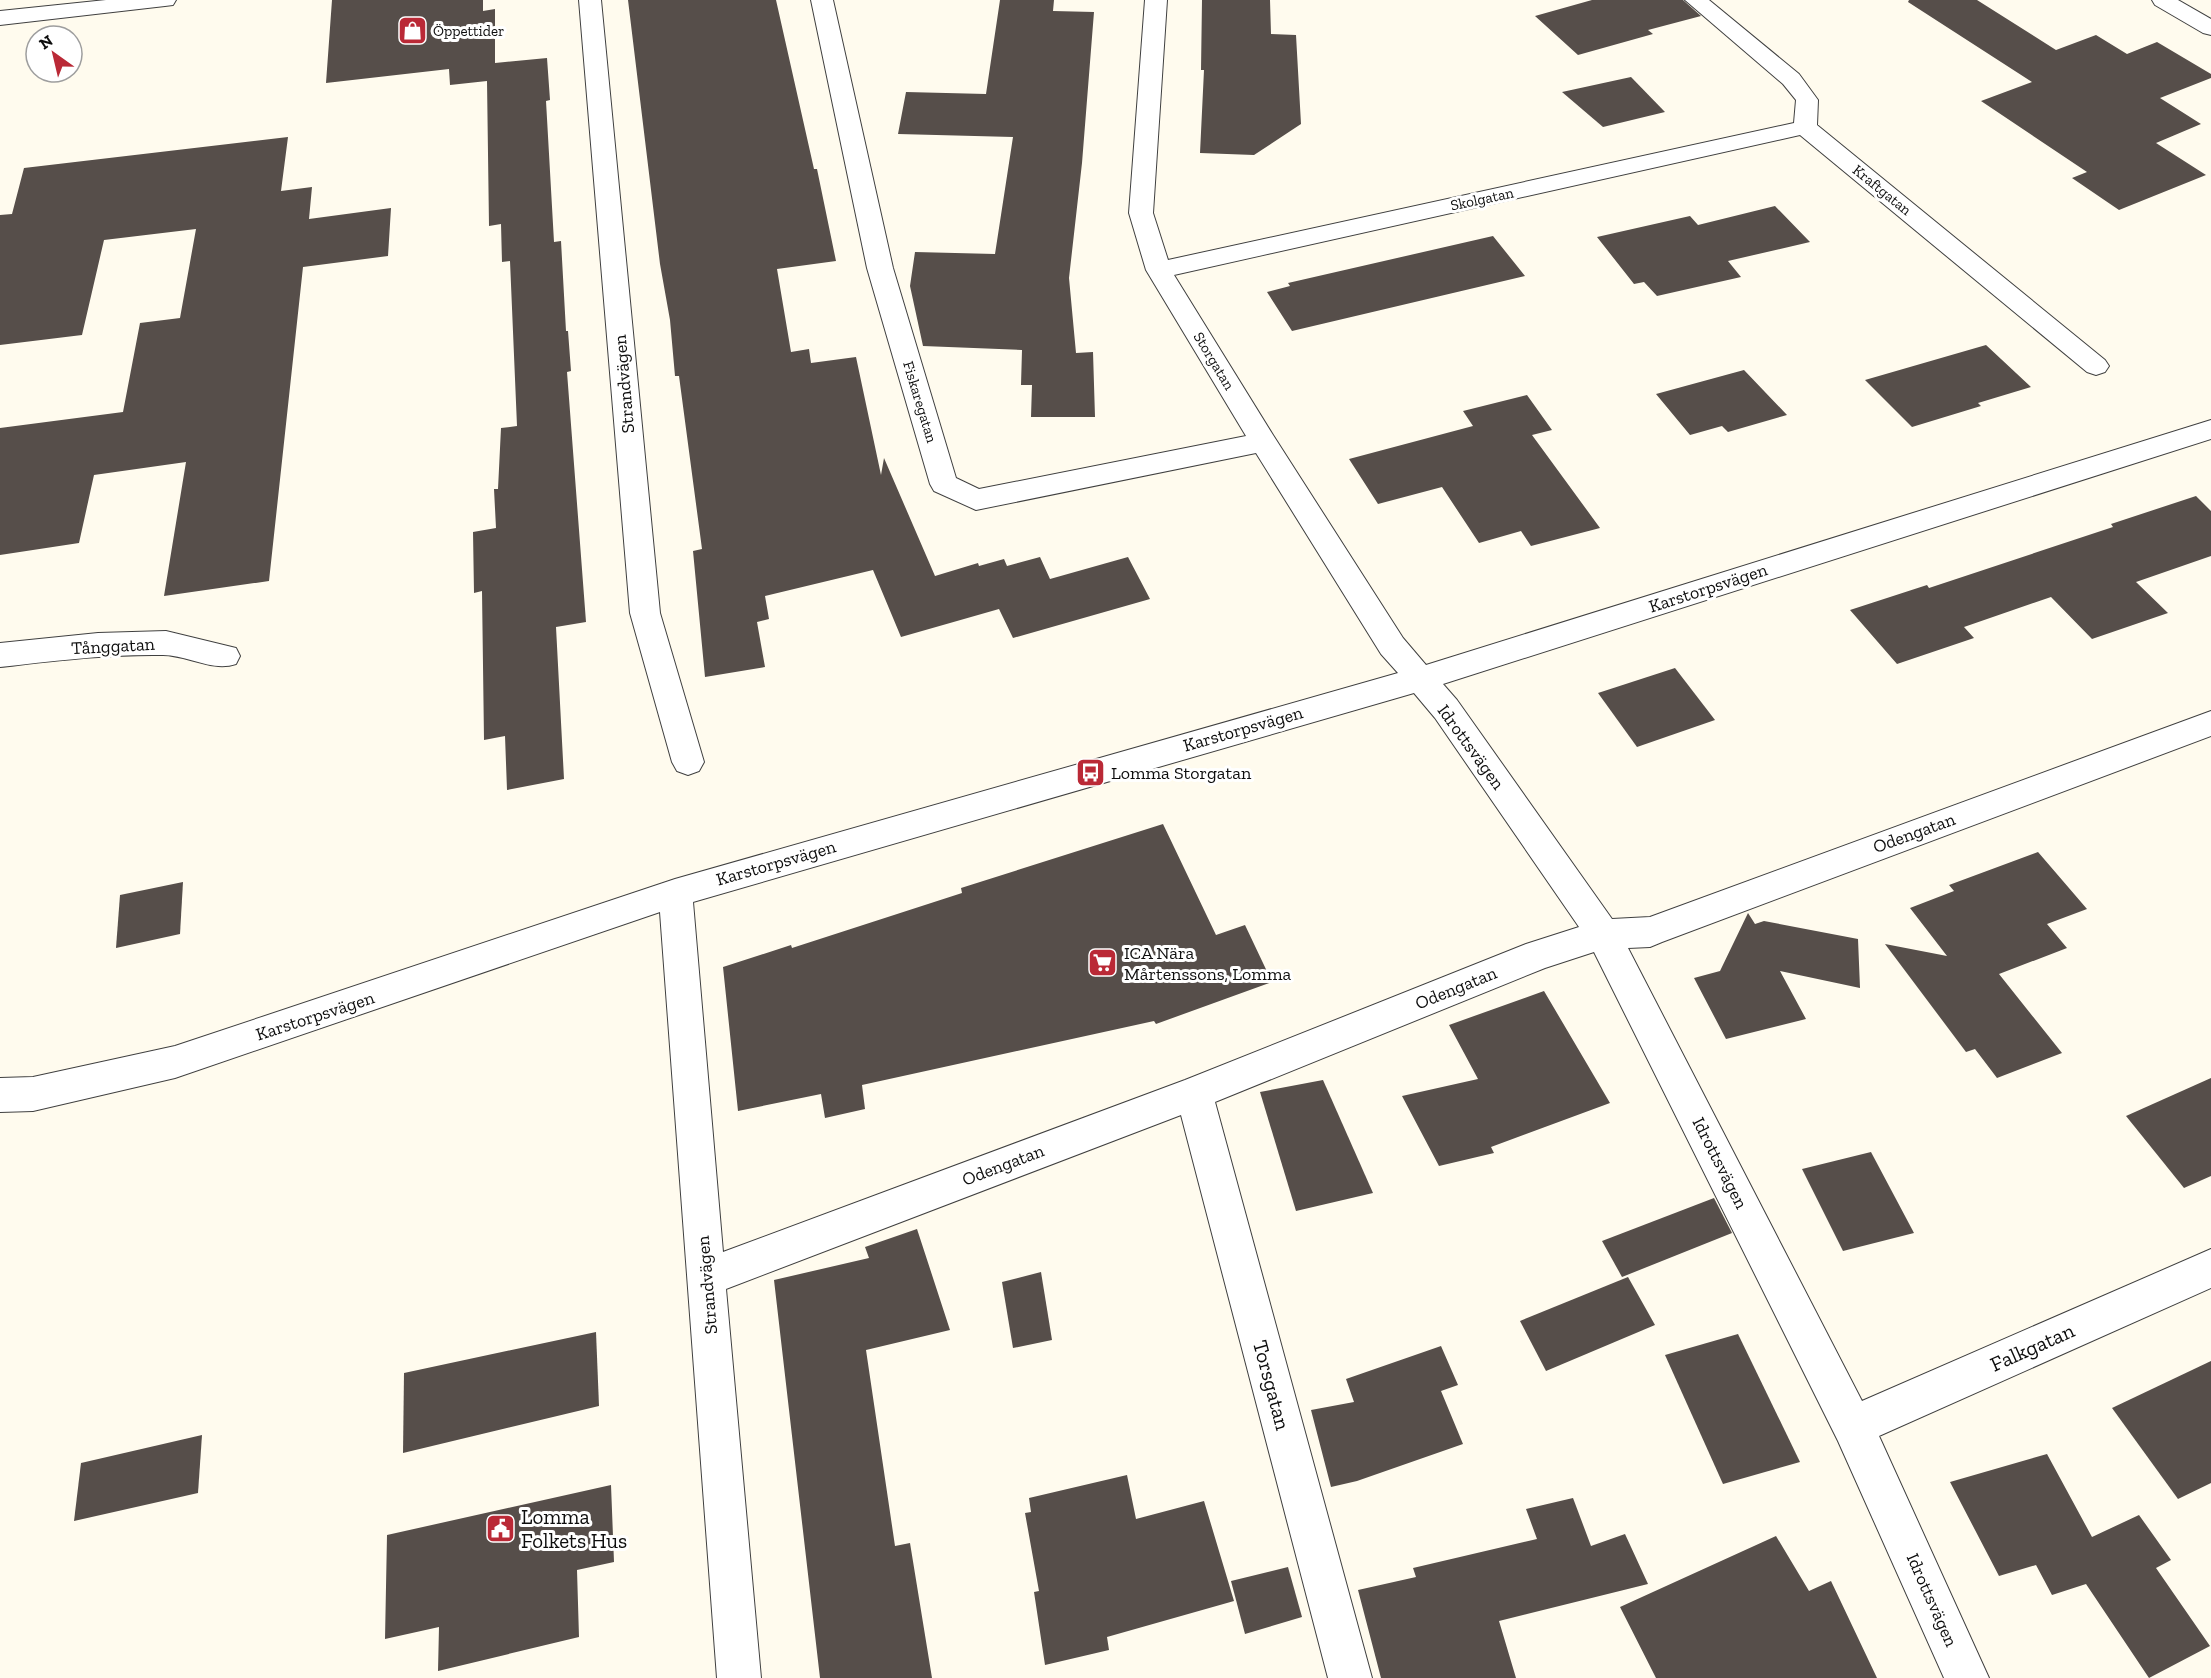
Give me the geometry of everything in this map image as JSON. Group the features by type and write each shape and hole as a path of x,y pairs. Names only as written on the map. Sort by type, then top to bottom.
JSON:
{"street":[{"path":"0,18 165,0"},
{"name":"Strandvägen","path":"590,0 645,613 688,762"},
{"name":"Fiskaregatan","path":"822,0 880,268 944,484 976,500 1263,442"},
{"name":"Storgatan","path":"1156,0 1141,213 1159,270 1263,442 1392,646 1420,679"},
{"path":"1696,0 1791,79 1807,100 1805,127"},
{"path":"2163,0 2211,28"},
{"name":"Skolgatan","path":"1159,270 1805,127"},
{"name":"Kraftgatan","path":"1805,127 2096,366"},
{"name":"Karstorpsvägen","path":"16,1094 175,1062 675,893 1420,679 2211,429"},
{"name":"Tånggatan","path":"0,655 98,645 166,643 225,656"},
{"name":"Idrottsvägen","path":"1420,679 1446,709 1603,934 1853,1426 1967,1678"},
{"name":"Odengatan","path":"706,1277 1194,1093 1538,955 1603,934 1650,932 2211,723"},
{"name":"Strandvägen","path":"675,893 681,942 739,1678"},
{"name":"Torsgatan","path":"1194,1093 1350,1678"},
{"name":"Falkgatan","path":"1853,1426 2211,1268"}],"building":[{"path":"332,0 483,0 483,11 495,9 495,63 547,58 550,100 546,101 554,242 561,241 566,331 568,331 571,371 567,372 586,622 556,627 564,779 507,790 505,736 484,740 482,591 474,593 473,532 496,528 494,489 498,489 501,428 517,426 510,261 502,262 501,224 489,226 487,81 450,85 449,69 326,83"},
{"path":"628,0 776,0 814,169 817,169 836,261 777,269 791,352 809,349 811,363 856,357 881,475 884,458 935,576 978,563 979,566 1004,559 1007,566 1040,557 1050,579 1128,557 1150,599 1013,638 999,609 901,637 873,570 765,596 769,619 757,622 765,667 705,677 693,551 702,549 679,376 675,376 670,320 660,264"},
{"path":"1000,0 1054,0 1053,11 1094,12 1082,163 1069,278 1076,353 1093,352 1095,417 1031,417 1032,385 1021,385 1022,350 923,346 910,286 915,252 995,254 1013,137 898,134 906,92 986,94"},
{"path":"1202,0 1270,0 1271,34 1296,35 1301,124 1254,155 1200,153 1204,70 1201,70"},
{"path":"1592,0 1683,0 1701,16 1648,30 1653,34 1578,55 1535,16"},
{"path":"1909,0 1977,0 2056,50 2096,35 2127,54 2157,42 2211,74 2211,78 2160,98 2201,124 2156,143 2206,175 2119,210 2072,178 2087,172 1981,101 2032,82 1908,2"},
{"path":"1631,77 1665,112 1603,127 1562,92"},
{"path":"288,137 281,191 312,187 309,219 391,208 388,256 303,267 269,581 164,596 186,462 94,475 79,543 0,555 0,428 123,412 140,323 180,318 196,229 104,240 82,335 0,345 0,215 12,214 24,168"},
{"path":"1775,206 1810,242 1728,261 1741,277 1657,296 1644,282 1634,284 1597,237 1690,216 1698,225"},
{"path":"1493,236 1525,276 1292,331 1267,292 1290,286 1288,283"},
{"path":"1986,345 2031,387 1978,403 1981,406 1912,427 1865,380"},
{"path":"1744,370 1787,415 1728,432 1722,426 1690,435 1656,394"},
{"path":"1527,395 1552,430 1532,435 1600,528 1531,546 1521,531 1479,543 1442,487 1378,504 1349,459 1473,426 1463,411"},
{"path":"2196,496 2211,511 2211,556 2136,582 2168,613 2092,639 2051,597 1964,627 1974,638 1897,664 1850,610 1927,585 1929,588 2113,527 2111,524"},
{"path":"1675,668 1715,720 1637,747 1598,693"},
{"path":"1163,824 1216,935 1245,925 1272,982 1156,1024 1154,1021 862,1085 865,1109 825,1118 821,1094 738,1111 723,967 791,945 792,948 962,893 961,888"},
{"path":"2038,852 2087,909 2047,924 2067,948 1999,974 2062,1053 1997,1078 1975,1049 1966,1052 1885,944 1947,956 1910,908 1954,891 1949,885"},
{"path":"183,882 180,934 116,948 120,895"},
{"path":"1748,913 1755,924 1764,921 1858,939 1860,988 1780,971 1806,1019 1726,1039 1694,978 1720,971"},
{"path":"1544,991 1610,1103 1491,1147 1494,1153 1439,1166 1402,1096 1478,1079 1449,1025"},
{"path":"2211,1078 2211,1176 2184,1188 2126,1116"},
{"path":"1323,1080 1373,1193 1296,1211 1260,1092"},
{"path":"1871,1152 1914,1233 1843,1251 1802,1169"},
{"path":"1714,1198 1732,1233 1622,1277 1602,1241"},
{"path":"917,1229 950,1330 866,1350 895,1546 910,1543 932,1678 820,1678 774,1280 869,1258 865,1247"},
{"path":"1041,1272 1052,1340 1013,1348 1002,1282"},
{"path":"1628,1277 1655,1325 1546,1371 1520,1321"},
{"path":"596,1332 599,1406 403,1453 404,1373"},
{"path":"1738,1334 1800,1462 1723,1484 1665,1355"},
{"path":"1441,1346 1458,1385 1441,1391 1463,1444 1357,1481 1331,1487 1311,1410 1354,1402 1346,1379"},
{"path":"2211,1361 2211,1483 2178,1499 2112,1408"},
{"path":"202,1435 198,1493 74,1521 81,1463"},
{"path":"2047,1454 2092,1537 2139,1515 2171,1560 2156,1568 2210,1646 2149,1678 2086,1584 2052,1595 2036,1565 1999,1576 1950,1482"},
{"path":"1127,1475 1136,1519 1204,1501 1234,1601 1107,1637 1109,1650 1045,1665 1034,1592 1039,1591 1025,1513 1031,1512 1029,1498"},
{"path":"611,1485 614,1562 577,1570 579,1637 438,1671 439,1627 385,1639 387,1535"},
{"path":"1573,1498 1591,1546 1625,1534 1648,1584 1499,1621 1516,1678 1381,1678 1358,1590 1416,1577 1413,1568 1537,1539 1526,1509"},
{"path":"1776,1536 1809,1591 1831,1581 1877,1678 1656,1678 1620,1607"},
{"path":"1288,1567 1302,1617 1245,1634 1231,1581"}],"place":[{"name":"Öppettider","path":"412,31"},
{"name":"Lomma Storgatan","path":"1090,773"},
{"name":"ICA Nära Mårtenssons, Lomma","path":"1103,963"},
{"name":"Lomma Folkets Hus","path":"500,1528"}]}
